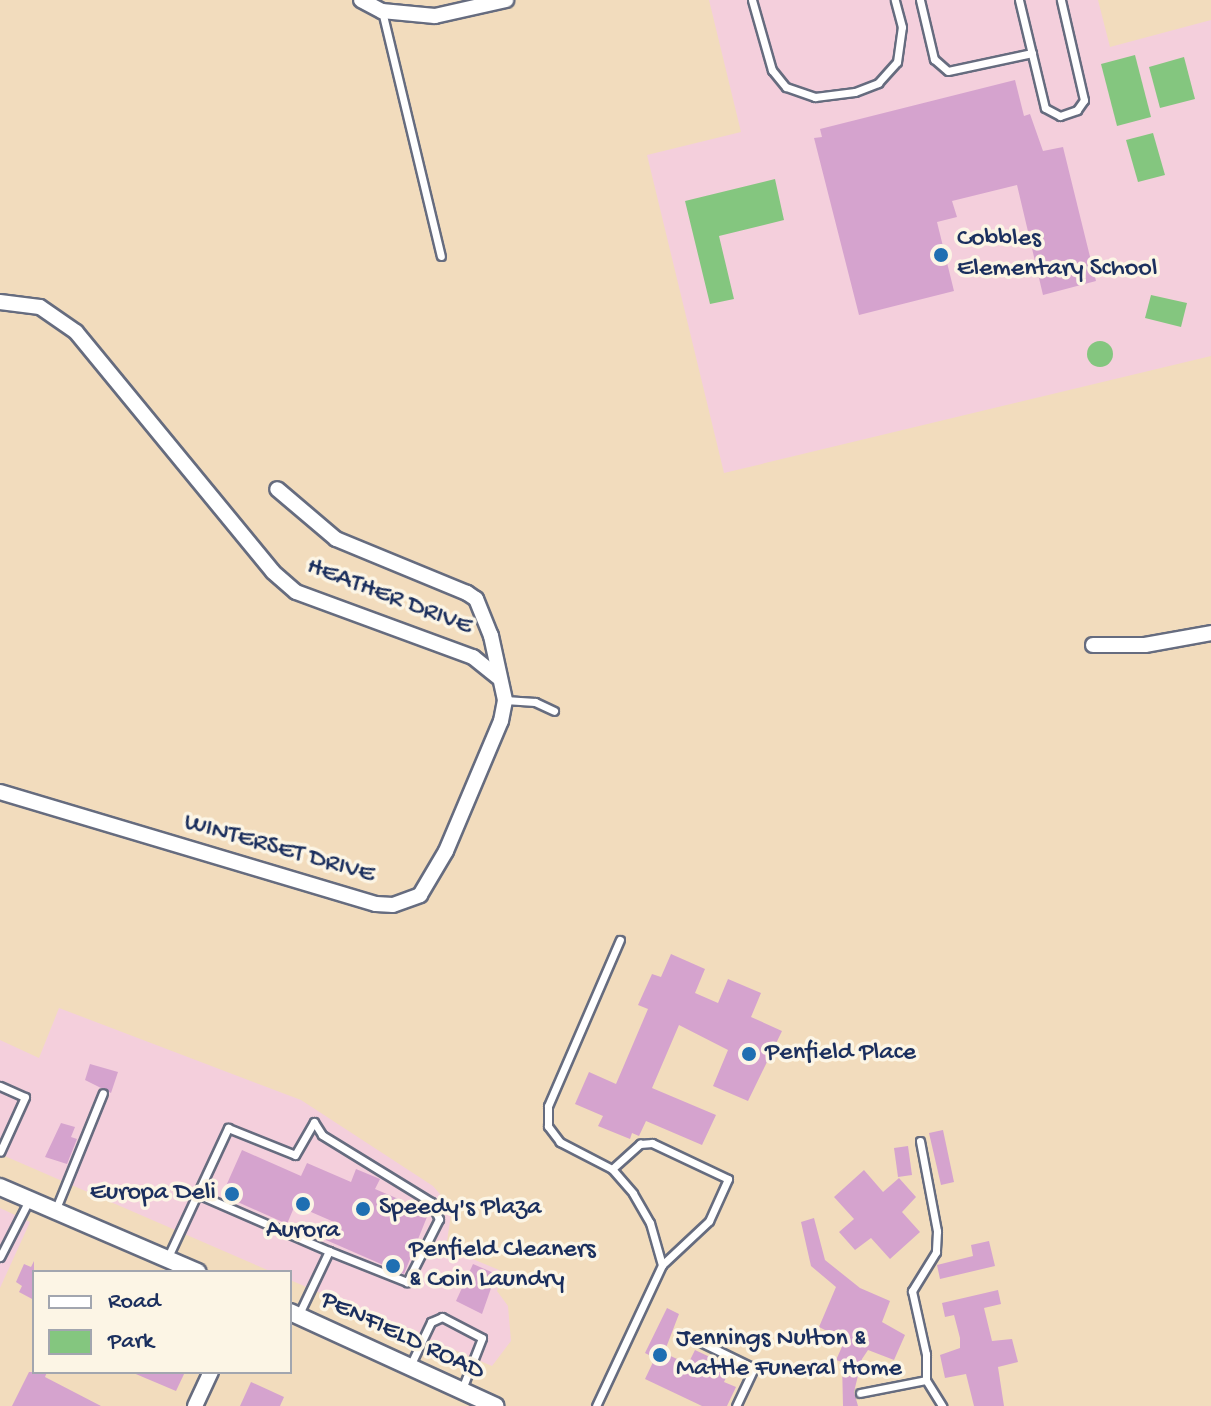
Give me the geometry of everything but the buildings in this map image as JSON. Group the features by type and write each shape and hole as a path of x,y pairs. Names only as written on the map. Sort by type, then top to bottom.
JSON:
{"street":[{"path":"361,0 382,11 435,16 506,0"},
{"name":"HEATHER DRIVE","path":"0,302 40,307 76,332 273,572 296,592 473,657 489,665 504,694"},
{"name":"HEATHER DRIVE","path":"277,489 336,539 433,576 476,599 504,694"},
{"path":"1093,645 1145,645 1211,633"},
{"name":"WINTERSET DRIVE","path":"0,792 393,905 420,895 430,884 504,694"},
{"path":"0,1187 192,1270"},
{"name":"PENFIELD ROAD","path":"294,1314 495,1406"},
{"path":"195,1406 210,1374"}],"lane":[{"path":"752,0 772,70 786,87 815,97 855,92 878,83 897,62 902,27 895,0"},
{"path":"920,0 934,59 948,71 1032,53"},
{"path":"1019,0 1046,110 1060,116 1077,110 1083,92 1061,0"},
{"path":"382,11 441,256"},
{"path":"504,694 535,702 554,711"},
{"path":"620,940 548,1106 548,1126 560,1142 612,1169 650,1223 662,1265"},
{"path":"0,1086 25,1097 0,1152"},
{"path":"55,1211 103,1093"},
{"path":"167,1259 200,1195 228,1128 295,1155 314,1122 322,1135 439,1210 407,1282 200,1195"},
{"path":"920,1141 937,1231 936,1252 912,1291 926,1380 942,1406"},
{"path":"596,1406 662,1265 709,1221 728,1179 652,1143 640,1144 612,1169"},
{"path":"1,1253 29,1200"},
{"path":"294,1314 329,1251"},
{"path":"410,1366 436,1318 478,1333 481,1344 462,1390"},
{"path":"684,1334 754,1368 736,1406"},
{"path":"860,1393 926,1380"}],"shaded area":[{"name":"Cobbles Elementary School","path":"709,0 1098,0 1110,47 1211,20 1211,356 724,473 647,155 741,132"},
{"path":"59,1008 301,1100 433,1186 452,1208 446,1248 504,1272 497,1291 508,1306 511,1341 492,1366 292,1281 292,1270 267,1270 0,1154 0,1040 39,1058"},
{"path":"0,1208 30,1222 0,1288"}],"green space":[{"path":"1135,55 1151,117 1117,126 1101,64"},
{"path":"1184,57 1195,99 1160,108 1149,67"},
{"path":"1153,133 1165,175 1138,182 1126,140"},
{"path":"775,179 784,220 719,236 734,299 710,304 685,201"},
{"path":"1151,295 1187,303 1181,327 1145,318"},
{"path":"1100,341 1109,345 1113,354 1109,363 1100,367 1091,363 1087,354 1091,345"}],"place":[{"name":"Cobbles Elementary School","path":"941,255"},
{"name":"Penfield Place","path":"749,1054"},
{"name":"Europa Deli","path":"232,1194"},
{"name":"Aurora","path":"303,1204"},
{"name":"Speedy's Plaza","path":"363,1209"},
{"name":"Penfield Cleaners & Coin Laundry","path":"393,1266"},
{"name":"Jennings Nulton & Mattle Funeral Home","path":"660,1355"}]}
